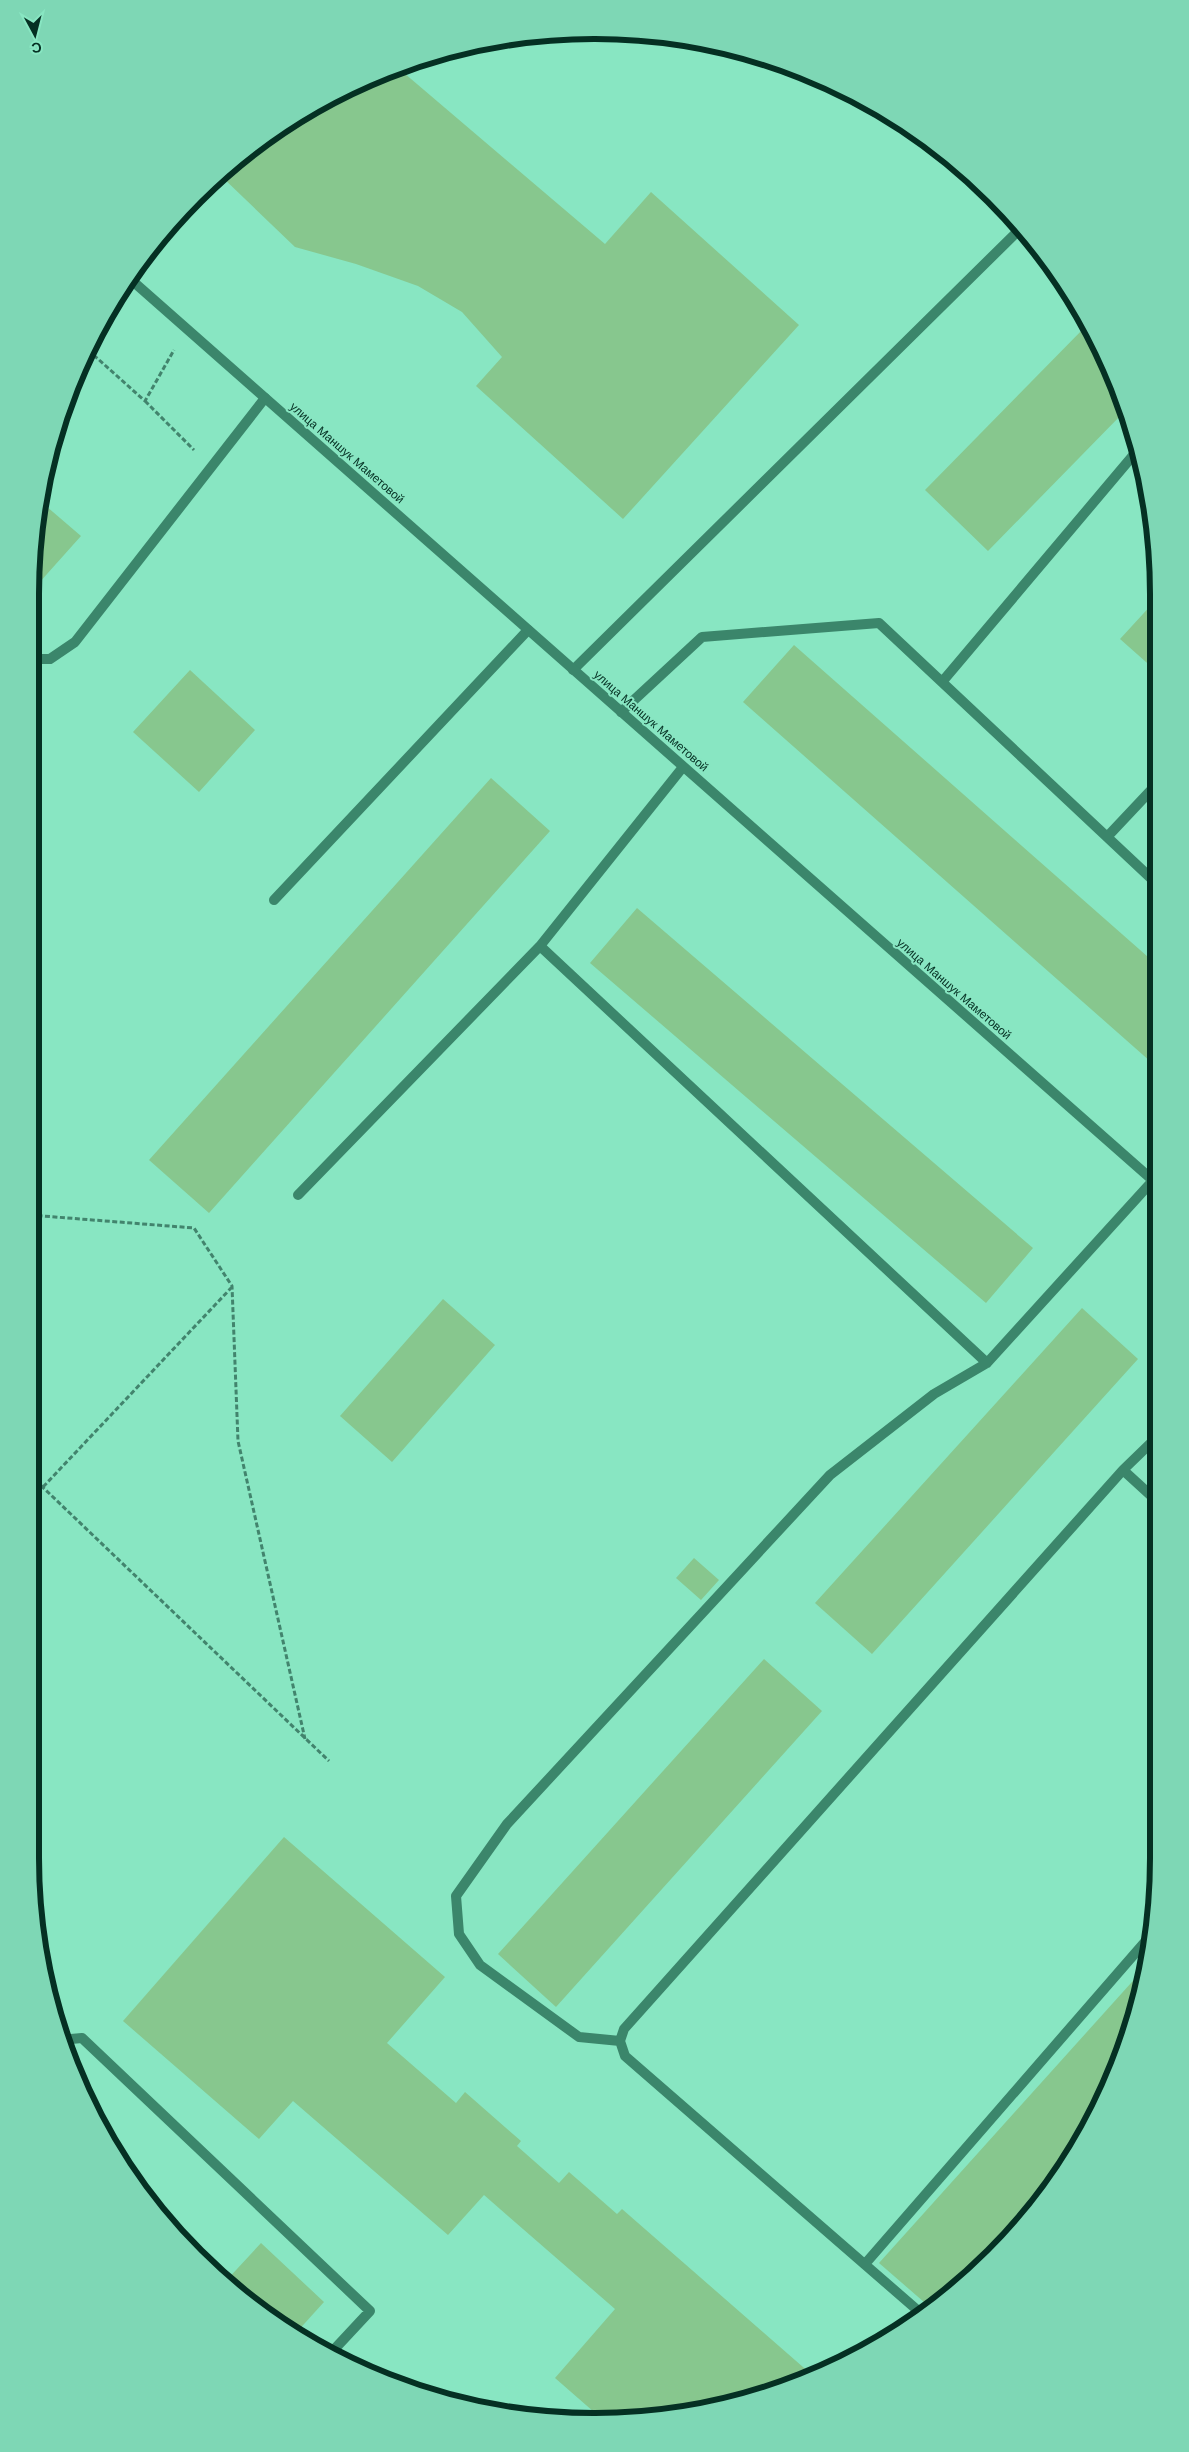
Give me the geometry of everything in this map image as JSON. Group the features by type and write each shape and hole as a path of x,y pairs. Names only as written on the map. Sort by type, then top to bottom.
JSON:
{"street":[{"path":"573,670 1016,233"},
{"name":"улица Маншук Маметовой","path":"134,283 683,767 1150,1176"},
{"path":"39,659 50,659 75,642 265,398"},
{"path":"942,682 1132,456"},
{"path":"621,712 702,637 879,623 1150,876"},
{"path":"274,900 528,630"},
{"path":"298,1195 540,946 683,767"},
{"path":"1107,837 1150,791"},
{"path":"540,946 987,1363"},
{"path":"620,2041 579,2037 480,1965 459,1934 456,1896 507,1824 830,1475 934,1394 987,1363 1150,1185"},
{"path":"917,2310 625,2056 620,2041 624,2029 1123,1470 1150,1445"},
{"path":"1123,1470 1150,1495"},
{"path":"865,2264 1143,1944"},
{"path":"69,2039 82,2038 370,2311 335,2349"}],"path":[{"path":"145,400 186,328"},
{"path":"93,355 145,400 210,467"},
{"path":"39,1215 194,1228 232,1286 238,1441 306,1739"},
{"path":"39,1489 232,1286"},
{"path":"39,1483 329,1761"}],"building":[{"path":"404,73 605,244 651,192 799,325 623,519 476,386 502,357 462,312 418,286 356,264 295,247 225,180 286,132 317,113 349,96"},
{"path":"1083,329 1108,382 1121,415 988,551 925,490"},
{"path":"46,506 81,536 39,583 40,558"},
{"path":"1150,606 1150,666 1120,639"},
{"path":"794,645 1150,959 1150,1061 743,702"},
{"path":"190,670 255,730 199,792 133,732"},
{"path":"491,778 550,831 209,1213 149,1160"},
{"path":"637,908 1033,1248 986,1303 590,963"},
{"path":"443,1299 495,1345 392,1462 340,1416"},
{"path":"1082,1308 1138,1359 872,1654 815,1603"},
{"path":"694,1558 719,1580 701,1600 676,1578"},
{"path":"764,1659 822,1711 556,2007 498,1954"},
{"path":"284,1837 445,1977 387,2043 456,2103 465,2092 521,2141 517,2146 559,2183 569,2172 617,2214 622,2209 807,2371 773,2384 703,2403 631,2412 595,2413 555,2378 615,2309 484,2195 448,2235 293,2101 259,2139 123,2021"},
{"path":"1137,1976 1121,2036 1093,2103 1057,2166 1012,2224 961,2275 926,2303 879,2263"},
{"path":"261,2243 324,2302 300,2329 256,2298 230,2277"}]}
